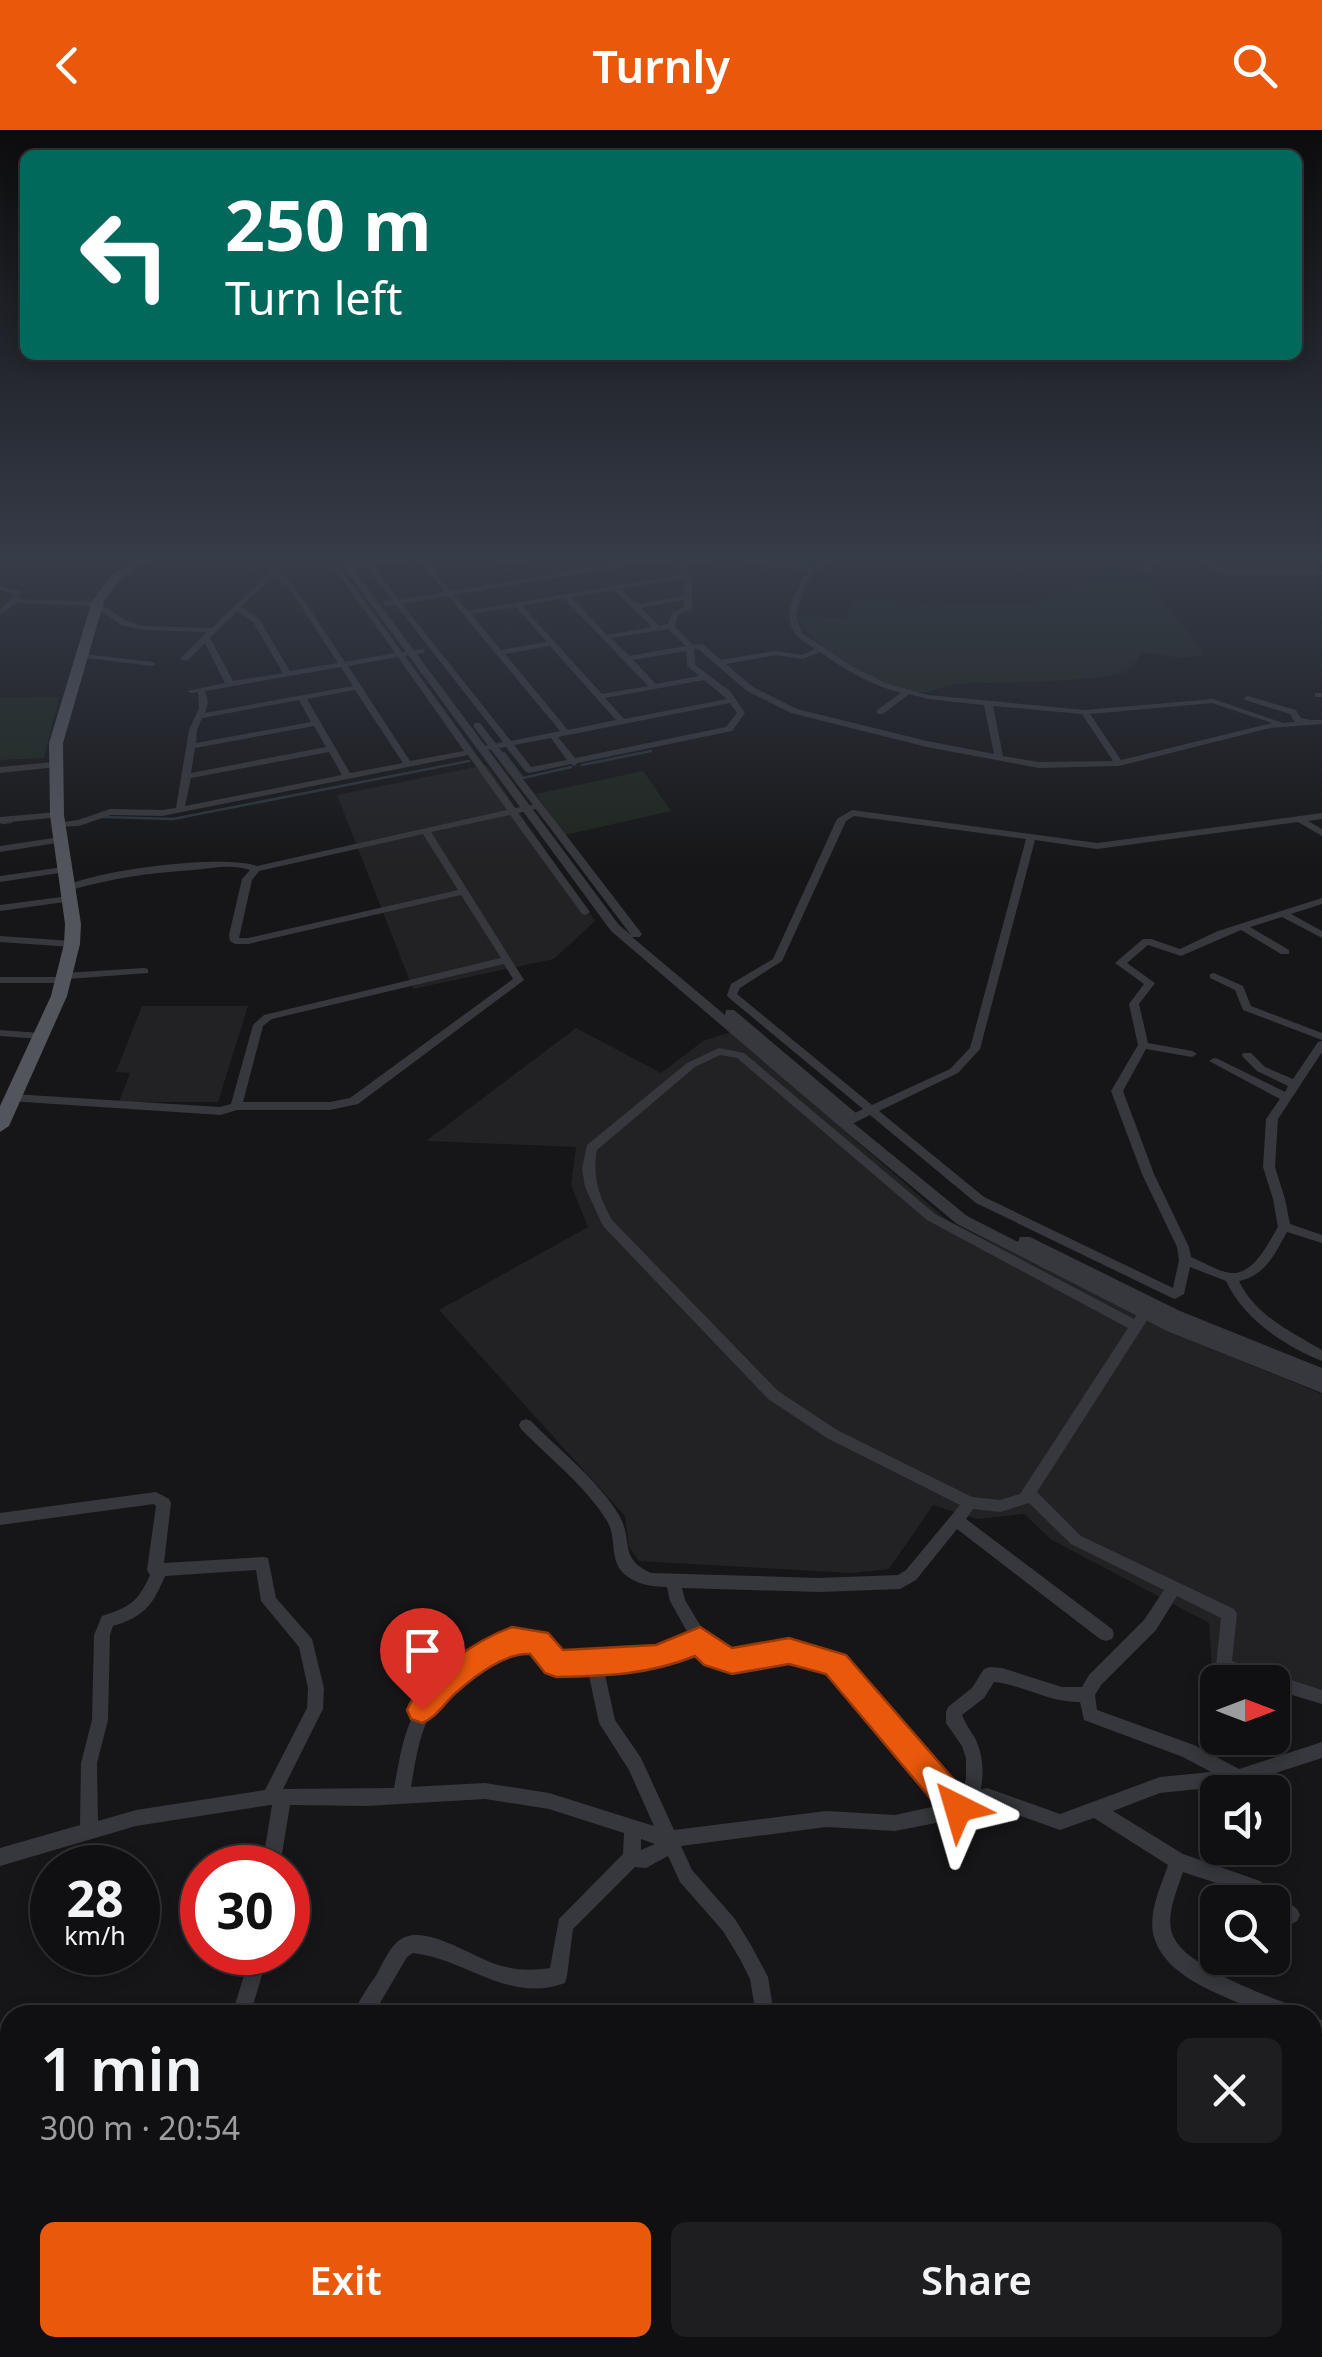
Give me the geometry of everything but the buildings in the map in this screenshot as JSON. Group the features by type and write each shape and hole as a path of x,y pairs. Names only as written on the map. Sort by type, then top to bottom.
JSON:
{"main road":[{"path":"0,1126 65,978 72,944 54,766 77,662"}],"street":[{"path":"133,662 152,664"},
{"path":"218,662 230,684"},
{"path":"281,662 288,674"},
{"path":"180,809 193,746 192,732 201,716 204,697 196,691 356,662"},
{"path":"419,662 488,748 529,770 723,732 741,713 733,700 691,662"},
{"path":"431,662 488,748 585,912"},
{"path":"507,662 566,733"},
{"path":"569,662 622,722"},
{"path":"631,662 654,686"},
{"path":"720,663 726,662"},
{"path":"840,662 864,677 907,692 1085,712 1213,701 1282,724"},
{"path":"720,663 750,689 794,711 999,758 1052,766 1119,763 1282,724 1318,722"},
{"path":"344,664 408,764"},
{"path":"600,697 707,676"},
{"path":"201,716 358,687"},
{"path":"880,712 907,692"},
{"path":"302,698 347,776"},
{"path":"1248,698 1293,712 1298,720 1318,722"},
{"path":"0,849 110,812 150,814 180,809 733,700"},
{"path":"988,703 999,758"},
{"path":"1085,712 1119,763"},
{"path":"193,746 316,723"},
{"path":"553,736 574,762"},
{"path":"187,776 331,749"},
{"path":"0,770 54,766"},
{"path":"464,891 236,941 248,879 256,870 525,809"},
{"path":"525,809 616,928 962,1220 1144,1314 1322,1375"},
{"path":"1322,816 1097,846 857,813 847,815 777,961 732,991 738,1001 980,1200 1169,1293 1179,1291 1185,1260 1183,1246 1118,1098 1120,1085 1142,1045 1134,1004 1150,983 1120,963 1147,941 1180,954 1242,927 1322,901"},
{"path":"0,820 58,827"},
{"path":"1301,820 1322,833"},
{"path":"13,1098 222,1111 236,1106 330,1106 354,1101 519,980 426,831"},
{"path":"849,1121 954,1072 975,1049 1031,839"},
{"path":"0,905 107,874 146,868 240,863 256,870"},
{"path":"0,879 66,886"},
{"path":"1285,915 1322,934"},
{"path":"1242,927 1285,952"},
{"path":"0,939 72,944"},
{"path":"236,1106 258,1025 268,1017 507,960"},
{"path":"0,980 144,971"},
{"path":"1185,1260 1231,1278 1249,1274 1259,1266 1284,1227 1269,1167 1272,1119 1322,1040 1247,1008 1239,988 1214,976"},
{"path":"0,1033 41,1036"},
{"path":"1142,1045 1192,1054"},
{"path":"1144,1314 1029,1494 1000,1506 970,1503 832,1434 773,1395 749,1373 606,1223 591,1196 591,1148 598,1137 700,1059 719,1051 740,1055 931,1218 1144,1314 1322,1387"},
{"path":"1247,1055 1261,1069 1294,1084"},
{"path":"1214,1061 1284,1096"},
{"path":"1284,1227 1322,1239"},
{"path":"1231,1278 1235,1290 1256,1314 1322,1356"},
{"path":"526,1425 613,1518 623,1564 650,1580 886,1585 911,1575 970,1503"},
{"path":"1029,1494 1076,1540 1148,1572 1172,1590 1229,1614 1224,1666 1322,1697"},
{"path":"0,1519 156,1498 164,1503 155,1570 261,1562 269,1601 306,1644 316,1688 315,1709 276,1798 273,1845"},
{"path":"956,1520 1106,1634"},
{"path":"89,1832 89,1763 100,1720 102,1634 108,1622 136,1614 145,1606 159,1571"},
{"path":"673,1582 678,1601 714,1656 732,1661 789,1651 836,1664 963,1804"},
{"path":"1172,1590 1150,1625 1095,1680 1087,1694 1090,1715 1188,1751 1232,1775"},
{"path":"401,1794 415,1722 422,1710 446,1682 512,1640 538,1642 556,1664 595,1664 657,1658 700,1640"},
{"path":"595,1664 606,1723 634,1764 686,1876 720,1914 746,1953 759,1977 763,2005"},
{"path":"963,1804 974,1783 974,1748 954,1724 954,1712 978,1693 990,1674 1003,1674 1058,1694 1087,1694"},
{"path":"1247,1775 1322,1750"},
{"path":"632,1858 646,1859 670,1842 826,1819 894,1823 996,1798 1060,1822 1160,1785 1200,1781"},
{"path":"0,1856 136,1818 276,1798 485,1791 530,1797 670,1842"},
{"path":"1097,1810 1178,1861 1254,1887 1291,1914"},
{"path":"368,2005 410,1944 456,1955 486,1972 516,1981 558,1976 564,1925 632,1858 633,1829"},
{"path":"1178,1861 1163,1911 1162,1933 1170,1953 1192,1970 1270,2005"},
{"path":"243,2005 253,1975"}],"shaded area":[{"path":"1135,662 1117,674 1098,677 959,684 916,692 877,681 844,663"},
{"path":"59,697 44,758 0,760 0,698"},
{"path":"486,765 595,921 554,959 413,989 337,795"},
{"path":"643,771 671,811 565,835 536,794"},
{"path":"142,1006 248,1006 218,1102 119,1102 130,1073 116,1072"},
{"path":"576,1028 661,1073 703,1041 731,1032 947,1220 1191,1340 1322,1394 1322,1696 1290,1688 1290,1665 1212,1665 1209,1623 1052,1540 1024,1514 977,1519 933,1505 889,1569 851,1573 639,1561 629,1547 625,1516 439,1310 588,1227 571,1185 576,1147 426,1141"}],"waterway":[{"path":"582,765 651,751"},
{"path":"504,753 523,778 571,767"},
{"path":"104,817 173,819 469,761"},
{"path":"2,823 11,822"}],"route":[{"path":"422,1710 446,1682 512,1640 538,1642 556,1664 624,1663 657,1658 700,1640 714,1656 732,1661 764,1652 789,1651 836,1664 958,1808"}]}
